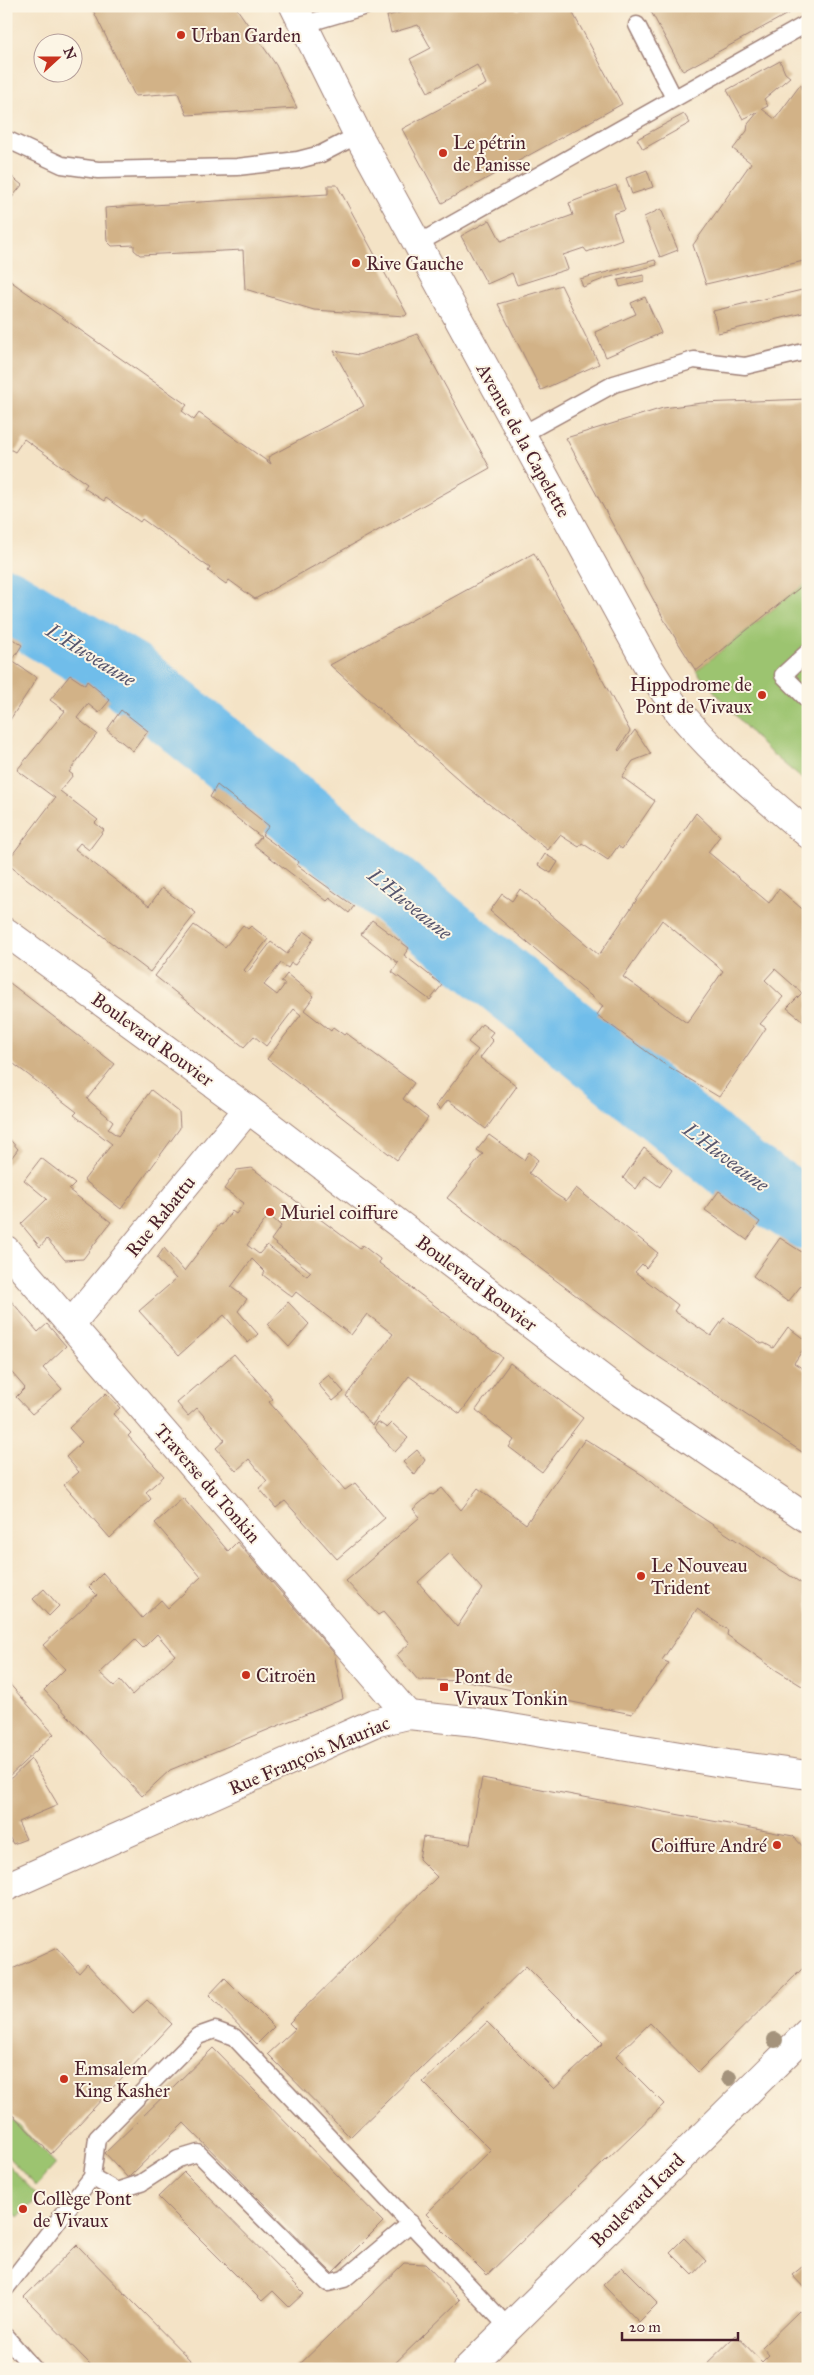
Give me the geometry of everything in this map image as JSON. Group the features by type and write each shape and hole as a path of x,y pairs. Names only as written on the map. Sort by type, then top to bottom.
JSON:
{"street":[{"name":"Avenue de la Capelette","path":"298,16 358,135 648,666 673,704 707,743 761,794 808,834"},
{"name":"Boulevard Rouvier","path":"6,932 248,1109 617,1390 808,1519"},
{"name":"Rue Rabattu","path":"72,1324 248,1109"},
{"name":"Traverse du Tonkin","path":"6,1250 72,1324 408,1715"},
{"name":"Rue François Mauriac","path":"6,1887 374,1723 408,1715 476,1722 728,1764 808,1775"},
{"name":"Boulevard Icard","path":"467,2369 808,2032"}],"lane":[{"path":"298,16 366,6"},
{"path":"417,244 808,23"},
{"path":"637,25 674,98"},
{"path":"6,139 62,165 98,170 236,167 298,160 321,154 358,135"},
{"path":"521,435 614,384 694,360 745,366 808,351"},
{"path":"808,652 783,675 808,700"},
{"path":"6,2288 92,2177 97,2138 198,2036 215,2030 234,2038 509,2328"},
{"path":"92,2177 116,2191 141,2183 178,2160 198,2153 328,2283 344,2279 411,2223"},
{"path":"6,2337 34,2369"}],"green space":[{"name":"Hippodrome de Pont de Vivaux","path":"808,581 808,784 763,746 696,671"},
{"path":"6,2113 56,2164 36,2186 6,2155"},
{"path":"6,2163 39,2197 18,2217 6,2205"}],"building":[{"name":"Urban Garden","path":"91,6 235,6 276,65 297,108 187,115 178,93 135,96"},
{"path":"425,6 515,6 517,10 527,6 569,6 622,104 442,203 402,129 486,84 477,65 428,92 410,59 431,48 418,25 391,33 387,16"},
{"path":"648,6 802,6 683,71"},
{"path":"780,61 785,73 790,77 764,99 768,106 762,109 775,119 801,84 808,111 808,260 706,284 693,245 751,163 733,149 747,131 748,124 758,112 743,119 727,90"},
{"path":"684,114 690,123 643,149 637,139"},
{"path":"647,170 653,187 632,194 626,178"},
{"path":"6,172 22,185 6,205"},
{"path":"328,185 337,185 407,314 405,316 314,310 245,289 243,250 140,255 134,250 134,245 112,246 107,241 105,208 328,194"},
{"path":"616,185 625,210 613,214 622,239 587,252 584,248 563,255 568,269 517,285 512,273 487,284 461,236 490,220 501,241 573,215 569,203"},
{"path":"661,209 678,250 660,257 644,217"},
{"path":"655,260 657,265 606,278 583,287 580,279"},
{"path":"644,275 644,281 620,287 618,280"},
{"path":"6,278 187,405 182,411 194,420 199,413 271,464 268,457 364,406 334,351 359,355 417,334 490,468 255,599 229,580 226,584 208,571 210,568 142,519 140,522 106,498 104,501 84,488 87,484 24,439 15,452 6,447"},
{"path":"561,285 599,364 541,390 498,304"},
{"path":"802,290 807,312 718,333 713,311"},
{"path":"645,297 661,333 606,357 595,332 636,314 631,303"},
{"path":"808,399 808,581 696,671 666,623 566,438 663,408 702,403"},
{"path":"534,553 630,731 618,750 635,730 651,754 633,761 622,777 655,801 622,849 618,846 608,860 582,843 579,847 560,835 548,850 467,787 330,665"},
{"path":"6,635 22,645 12,661 37,678 6,726"},
{"path":"70,675 85,685 87,681 110,700 99,713 88,704 77,718 97,734 69,772 73,775 60,791 98,820 95,823 104,830 89,850 80,843 75,849 149,906 162,888 196,913 150,972 6,863 55,798 17,770 65,711 50,700"},
{"path":"121,710 148,731 133,751 107,730"},
{"path":"217,785 269,826 262,835 299,862 297,865 354,906 349,913 330,898 327,901 254,845 261,837 210,797"},
{"path":"696,813 720,836 708,852 769,903 779,889 808,914 808,1025 787,1008 802,993 775,969 765,980 783,997 760,1024 766,1028 719,1097 661,1062 597,1015 603,1006 490,911 502,894 512,901 520,889 599,955","holes":["662,920 723,971 687,1023 623,977"]},
{"path":"545,854 558,862 551,873 538,865"},
{"path":"372,920 409,948 404,955 442,985 430,1000 392,972 398,963 361,934"},
{"path":"194,925 225,947 243,925 248,929 251,926 268,939 244,970 247,973 271,942 287,954 304,931 314,938 295,965 291,963 288,968 281,963 264,985 277,995 285,984 281,982 287,974 314,996 304,1010 331,1031 333,1027 344,1035 346,1033 414,1083 403,1099 428,1118 397,1160 267,1059 301,1015 294,1009 266,1046 254,1036 244,1047 155,976"},
{"path":"6,980 115,1064 87,1099 113,1121 108,1129 118,1136 151,1090 179,1112 180,1128 121,1209 84,1180 112,1144 74,1115 77,1112 6,1058"},
{"path":"482,1024 493,1032 489,1037 493,1041 480,1058 517,1086 486,1129 448,1100 440,1110 436,1106 478,1050 468,1042"},
{"path":"6,1135 18,1149 6,1165"},
{"path":"489,1135 524,1160 529,1152 538,1160 529,1173 555,1194 566,1201 576,1188 658,1253 646,1268 642,1264 635,1272 678,1305 674,1311 711,1336 724,1318 762,1344 764,1343 773,1348 788,1327 808,1342 794,1363 808,1372 808,1456 647,1349 447,1198 483,1154 477,1150"},
{"path":"644,1148 672,1170 660,1187 645,1176 636,1189 623,1178"},
{"path":"41,1158 75,1184 69,1190 111,1222 83,1259 65,1260 47,1239 40,1247 21,1224 47,1199 24,1180"},
{"path":"252,1168 360,1249 362,1245 380,1259 379,1263 502,1357 460,1414 409,1376 372,1425 346,1396 393,1334 367,1314 351,1335 296,1292 292,1297 263,1275 265,1272 252,1259 231,1287 247,1299 238,1311 258,1334 248,1343 224,1315 179,1355 139,1311 176,1279 157,1258 164,1248 184,1271 220,1224 222,1225 232,1211 236,1214 244,1203 224,1189 237,1170","holes":["269,1215 281,1226 271,1240 311,1272 307,1276 267,1245 259,1254 247,1245"]},
{"path":"719,1191 760,1222 747,1240 705,1210"},
{"path":"780,1238 808,1256 808,1277 788,1302 753,1276"},
{"path":"6,1295 38,1332 47,1324 66,1346 43,1368 62,1389 32,1414 16,1397 25,1388 6,1366"},
{"path":"288,1302 309,1324 289,1347 268,1325"},
{"path":"234,1354 273,1399 269,1402 345,1490 355,1483 385,1518 337,1559 285,1501 276,1508 259,1488 267,1481 249,1459 236,1471 216,1448 225,1440 197,1408 188,1416 177,1403"},
{"path":"510,1363 583,1418 542,1472 509,1447 514,1440 476,1410"},
{"path":"329,1375 344,1392 333,1401 318,1384"},
{"path":"106,1393 120,1408 113,1414 131,1433 128,1436 164,1476 146,1492 151,1499 110,1538 64,1485 79,1472 66,1457 82,1442 69,1428"},
{"path":"378,1422 387,1428 392,1423 408,1438 395,1452 374,1428"},
{"name":"Le Nouveau Trident","path":"585,1439 644,1476 660,1490 808,1586 808,1683 806,1682 802,1686 776,1670 727,1635 728,1630 697,1609 662,1660 669,1663 632,1714 467,1681 418,1680 397,1655 410,1643 383,1612 378,1615 346,1581 420,1517 413,1509 431,1494 433,1495 442,1488 461,1510 478,1488 526,1524","holes":["450,1553 482,1589 457,1627 418,1582"]},
{"path":"417,1450 425,1460 415,1475 403,1462"},
{"name":"Citroën","path":"183,1498 228,1551 237,1542 334,1653 343,1699 170,1770 142,1796 44,1690 65,1669 43,1645 97,1595 89,1587 103,1573 142,1618 161,1600 168,1608 201,1577 155,1523","holes":["157,1634 175,1655 132,1695 120,1681 114,1686 100,1673 135,1640 143,1648"]},
{"path":"44,1589 59,1606 49,1616 33,1599"},
{"path":"6,1680 54,1734 6,1779"},
{"path":"31,1759 58,1805 18,1822 26,1839 13,1844 6,1830 6,1783"},
{"path":"482,1778 793,1836 808,1852 808,1963 698,2072 650,2023 616,2056 664,2104 487,2275 426,2214 491,2150 423,2082 487,2022 554,2089 603,2043 526,1966 350,2137 268,2054 295,2029 289,2023 437,1877 419,1859 423,1837 470,1844"},
{"name":"Emsalem King Kasher","path":"57,1948 79,1973 87,1964 133,2013 147,2000 172,2024 51,2154 6,2108 6,1972"},
{"path":"225,1978 274,2027 257,2044 209,1995"},
{"path":"213,2048 383,2222 332,2273 184,2123 128,2178 105,2153"},
{"path":"184,2172 304,2293 289,2307 273,2291 262,2301 158,2197"},
{"path":"684,2238 706,2261 693,2275 670,2252"},
{"path":"77,2245 199,2369 95,2369 24,2297"},
{"path":"808,2262 808,2292 792,2275"},
{"path":"404,2263 425,2264 460,2300 389,2369 295,2369"},
{"path":"622,2267 658,2303 639,2322 603,2285"},
{"path":"799,2311 808,2319 808,2369 782,2369 778,2365 775,2369 701,2369 736,2335 762,2362 769,2355 762,2347"}],"waterway":[{"name":"L'Huveaune","path":"6,603 127,675 742,1173 808,1215"}],"place":[{"name":"Urban Garden","path":"181,35"},
{"name":"Le pétrin de Panisse","path":"443,153"},
{"name":"Rive Gauche","path":"356,263"},
{"name":"Hippodrome de Pont de Vivaux","path":"762,695"},
{"name":"Muriel coiffure","path":"270,1212"},
{"name":"Le Nouveau Trident","path":"641,1576"},
{"name":"Citroën","path":"246,1675"},
{"name":"Pont de Vivaux Tonkin","path":"444,1687"},
{"name":"Coiffure André","path":"777,1845"},
{"name":"Emsalem King Kasher","path":"64,2079"},
{"name":"Collège Pont de Vivaux","path":"23,2209"}]}
